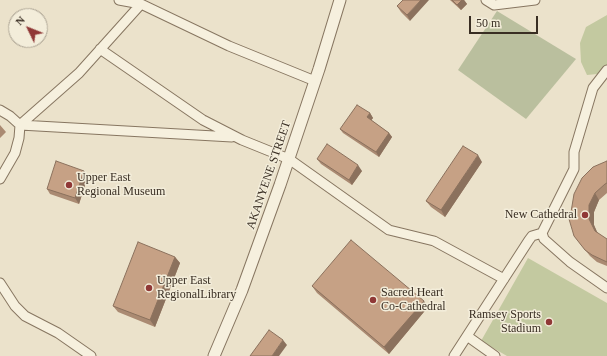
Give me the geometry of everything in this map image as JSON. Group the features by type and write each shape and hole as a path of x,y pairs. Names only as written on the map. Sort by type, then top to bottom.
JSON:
{"street":[{"path":"119,0 139,2 229,46 315,81"},
{"name":"AKANYENE STREET","path":"214,356 242,290 289,158 340,0"},
{"path":"486,0 494,5 535,0"},
{"path":"0,179 16,153 20,125 79,73 139,2"},
{"path":"100,49 203,120 237,138 289,158 389,230 434,241 504,279"},
{"path":"607,70 593,88 574,152 574,169 542,233 544,239 570,262 607,288"},
{"path":"0,110 20,125 237,138"},
{"path":"454,356 529,240 532,236 542,233"},
{"path":"0,283 10,299 25,316 58,333 91,356"},
{"path":"0,295 10,299"},
{"path":"467,336 495,356"}],"green space":[{"path":"497,11 576,59 526,119 458,70"},
{"path":"607,15 607,73 587,75 581,62 580,43 586,27"},
{"name":"Ramsey Sports Stadium","path":"528,258 607,303 607,356 507,356 481,341"}],"building":[{"path":"403,0 421,0 407,15 397,6"},
{"path":"452,0 462,0 457,5"},
{"path":"357,105 370,113 367,117 389,133 376,152 340,129"},
{"path":"327,144 358,165 349,180 317,159"},
{"path":"463,146 478,155 441,210 426,201"},
{"name":"Upper East Regional Museum","path":"56,161 84,171 75,198 47,189"},
{"name":"New Cathedral","path":"607,161 607,183 595,193 589,205 589,219 595,231 607,239 607,262 585,250 574,236 568,214 571,212 574,194 582,178 593,167"},
{"name":"Sacred Heart Co-Cathedral","path":"351,240 424,301 384,347 312,286"},
{"name":"Upper East RegionalLibrary","path":"138,242 175,257 150,320 113,306"},
{"path":"269,330 283,340 272,356 250,356"}],"place":[{"name":"Upper East Regional Museum","path":"69,185"},
{"name":"New Cathedral","path":"585,215"},
{"name":"Upper East RegionalLibrary","path":"149,288"},
{"name":"Sacred Heart Co-Cathedral","path":"373,300"},
{"name":"Ramsey Sports Stadium","path":"549,322"}]}
